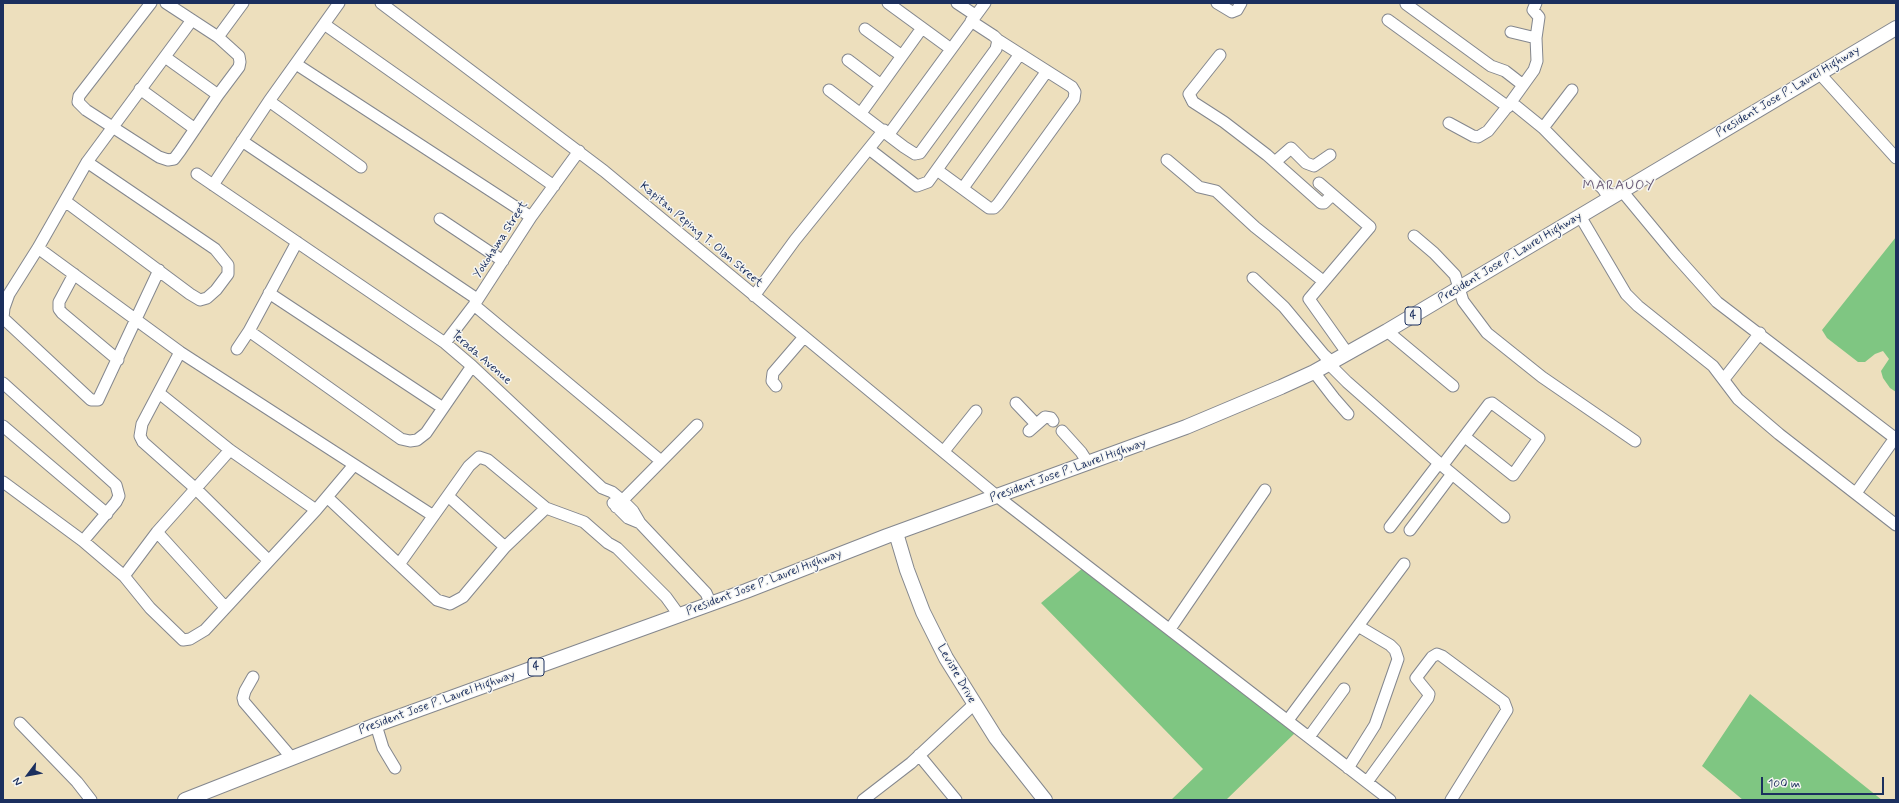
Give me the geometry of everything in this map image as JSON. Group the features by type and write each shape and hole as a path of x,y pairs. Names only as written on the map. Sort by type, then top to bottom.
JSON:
{"main road":[{"name":"President Jose P. Laurel Highway","path":"185,800 207,796 291,757 711,604 891,535 998,497 1215,415 1314,372 1387,332 1609,198 1896,28"},
{"name":"Leviste Drive","path":"891,535 924,625 945,666 970,708 1012,768 1039,800"},
{"name":"Leviste Drive","path":"891,535 900,544 907,570 923,612 946,658 996,738 1045,800"}],"street":[{"path":"151,3 78,96 78,102 86,110 159,157 168,160 174,159 180,151 218,94 239,67 240,62 239,56 218,37 166,3"},
{"path":"218,37 243,3"},
{"path":"213,185 269,101 339,3"},
{"name":"Kapitan Peping T. Olan Street","path":"381,3 579,151 998,497 1390,800"},
{"path":"937,170 990,208 994,208 1070,105 1074,99 1075,92 1072,87 998,40 957,3"},
{"path":"754,296 795,240 868,150 886,132 951,49 984,3"},
{"path":"1218,3 1232,12 1237,10 1241,3"},
{"path":"1449,123 1473,136 1478,137 1488,131 1510,104 1534,70 1537,61 1536,38 1539,17 1533,10 1536,3"},
{"path":"1406,4 1491,66 1505,71 1523,85"},
{"path":"894,5 951,49"},
{"path":"159,270 98,400 90,400 3,318 4,308 9,294 38,248 87,162 112,126 192,20"},
{"path":"1388,20 1543,128 1604,189 1609,198"},
{"path":"324,24 554,186"},
{"path":"860,113 922,28"},
{"path":"865,29 902,56"},
{"path":"1511,32 1536,38"},
{"path":"828,90 916,154 920,153 992,56 996,49 998,40"},
{"path":"868,150 917,186 928,182 1020,54"},
{"path":"1220,55 1190,94 1193,102 1224,122 1275,162 1321,203 1324,203 1332,195"},
{"path":"165,57 218,94"},
{"path":"848,60 881,85"},
{"path":"296,64 531,217"},
{"path":"963,188 1048,71"},
{"path":"1820,74 1896,158"},
{"path":"140,89 195,129"},
{"path":"1543,128 1572,90"},
{"path":"269,101 361,167"},
{"path":"242,141 476,302 662,461"},
{"path":"1275,162 1291,148 1306,164 1314,166 1330,155"},
{"name":"Yokohama Street","path":"445,343 476,302 531,217 579,151"},
{"path":"1167,160 1199,187 1216,192 1323,281"},
{"path":"65,201 200,300 207,298 216,290 228,274 228,265 215,249 87,162"},
{"name":"Terada Avenue","path":"197,174 445,343 472,366 602,488 612,492 628,518 640,523 706,593 711,604"},
{"path":"1319,184 1370,227 1309,299 1348,354"},
{"path":"1622,191 1674,255 1717,302 1760,333 1896,439 1856,494"},
{"path":"1580,216 1626,294 1638,306 1713,366 1738,399 1779,434 1896,525"},
{"path":"440,219 503,261"},
{"path":"1414,236 1434,253 1455,275 1463,301 1492,338 1542,377 1635,441"},
{"path":"237,349 249,331 297,242"},
{"path":"38,248 180,352 432,515"},
{"path":"74,274 59,302 59,309 118,360"},
{"path":"1253,278 1284,307 1347,382 1440,465 1504,517"},
{"path":"269,293 443,408"},
{"path":"249,331 401,439 410,441 417,440 426,433 472,366"},
{"path":"1387,332 1453,386"},
{"path":"1724,379 1760,333"},
{"path":"776,386 772,381 773,373 804,337"},
{"path":"180,352 142,424 140,436 143,442 196,488 269,561"},
{"path":"1314,372 1348,414"},
{"path":"3,383 116,485 119,496 107,514 83,541"},
{"path":"159,393 230,450 316,510"},
{"path":"1016,402 1032,428 1046,417 1053,420"},
{"path":"1390,527 1440,465 1465,437 1489,404 1492,403 1539,438 1513,475 1465,437"},
{"path":"944,451 976,411"},
{"path":"619,504 697,425"},
{"path":"3,426 107,514"},
{"path":"1062,431 1081,452 1088,463"},
{"path":"124,576 157,532 230,450"},
{"path":"400,563 432,515 448,496 469,466 479,457 488,460 546,508 584,522 608,543 614,553 677,616"},
{"path":"3,482 83,541 124,576 150,608 182,640 190,639 205,630 328,497 354,465"},
{"path":"1410,530 1452,474"},
{"path":"1170,629 1265,490"},
{"path":"448,496 505,547"},
{"path":"328,497 400,563 437,600 450,604 462,597 505,547 546,508"},
{"path":"157,532 225,607"},
{"path":"1288,720 1404,564"},
{"path":"1348,768 1375,725 1398,658 1395,650 1390,645 1358,626"},
{"path":"1367,782 1428,698 1427,691 1416,678 1432,657 1437,654 1442,656 1504,702 1507,710 1451,800"},
{"path":"253,677 245,691 243,698 244,702 291,757"},
{"path":"1309,737 1344,689"},
{"path":"863,800 919,755 970,708"},
{"path":"20,723 77,782 91,800"},
{"path":"376,725 383,748 395,768"},
{"path":"919,755 956,800"}],"green space":[{"path":"1896,237 1896,392 1890,388 1883,378 1881,371 1889,359 1883,351 1875,354 1865,362 1858,362 1827,338 1822,330"},
{"path":"1084,567 1296,732 1226,800 1171,800 1203,769 1041,603"},
{"path":"1750,694 1882,800 1743,800 1702,766"}],"district":[{"name":"MARAUOY","path":"1619,186"}]}
